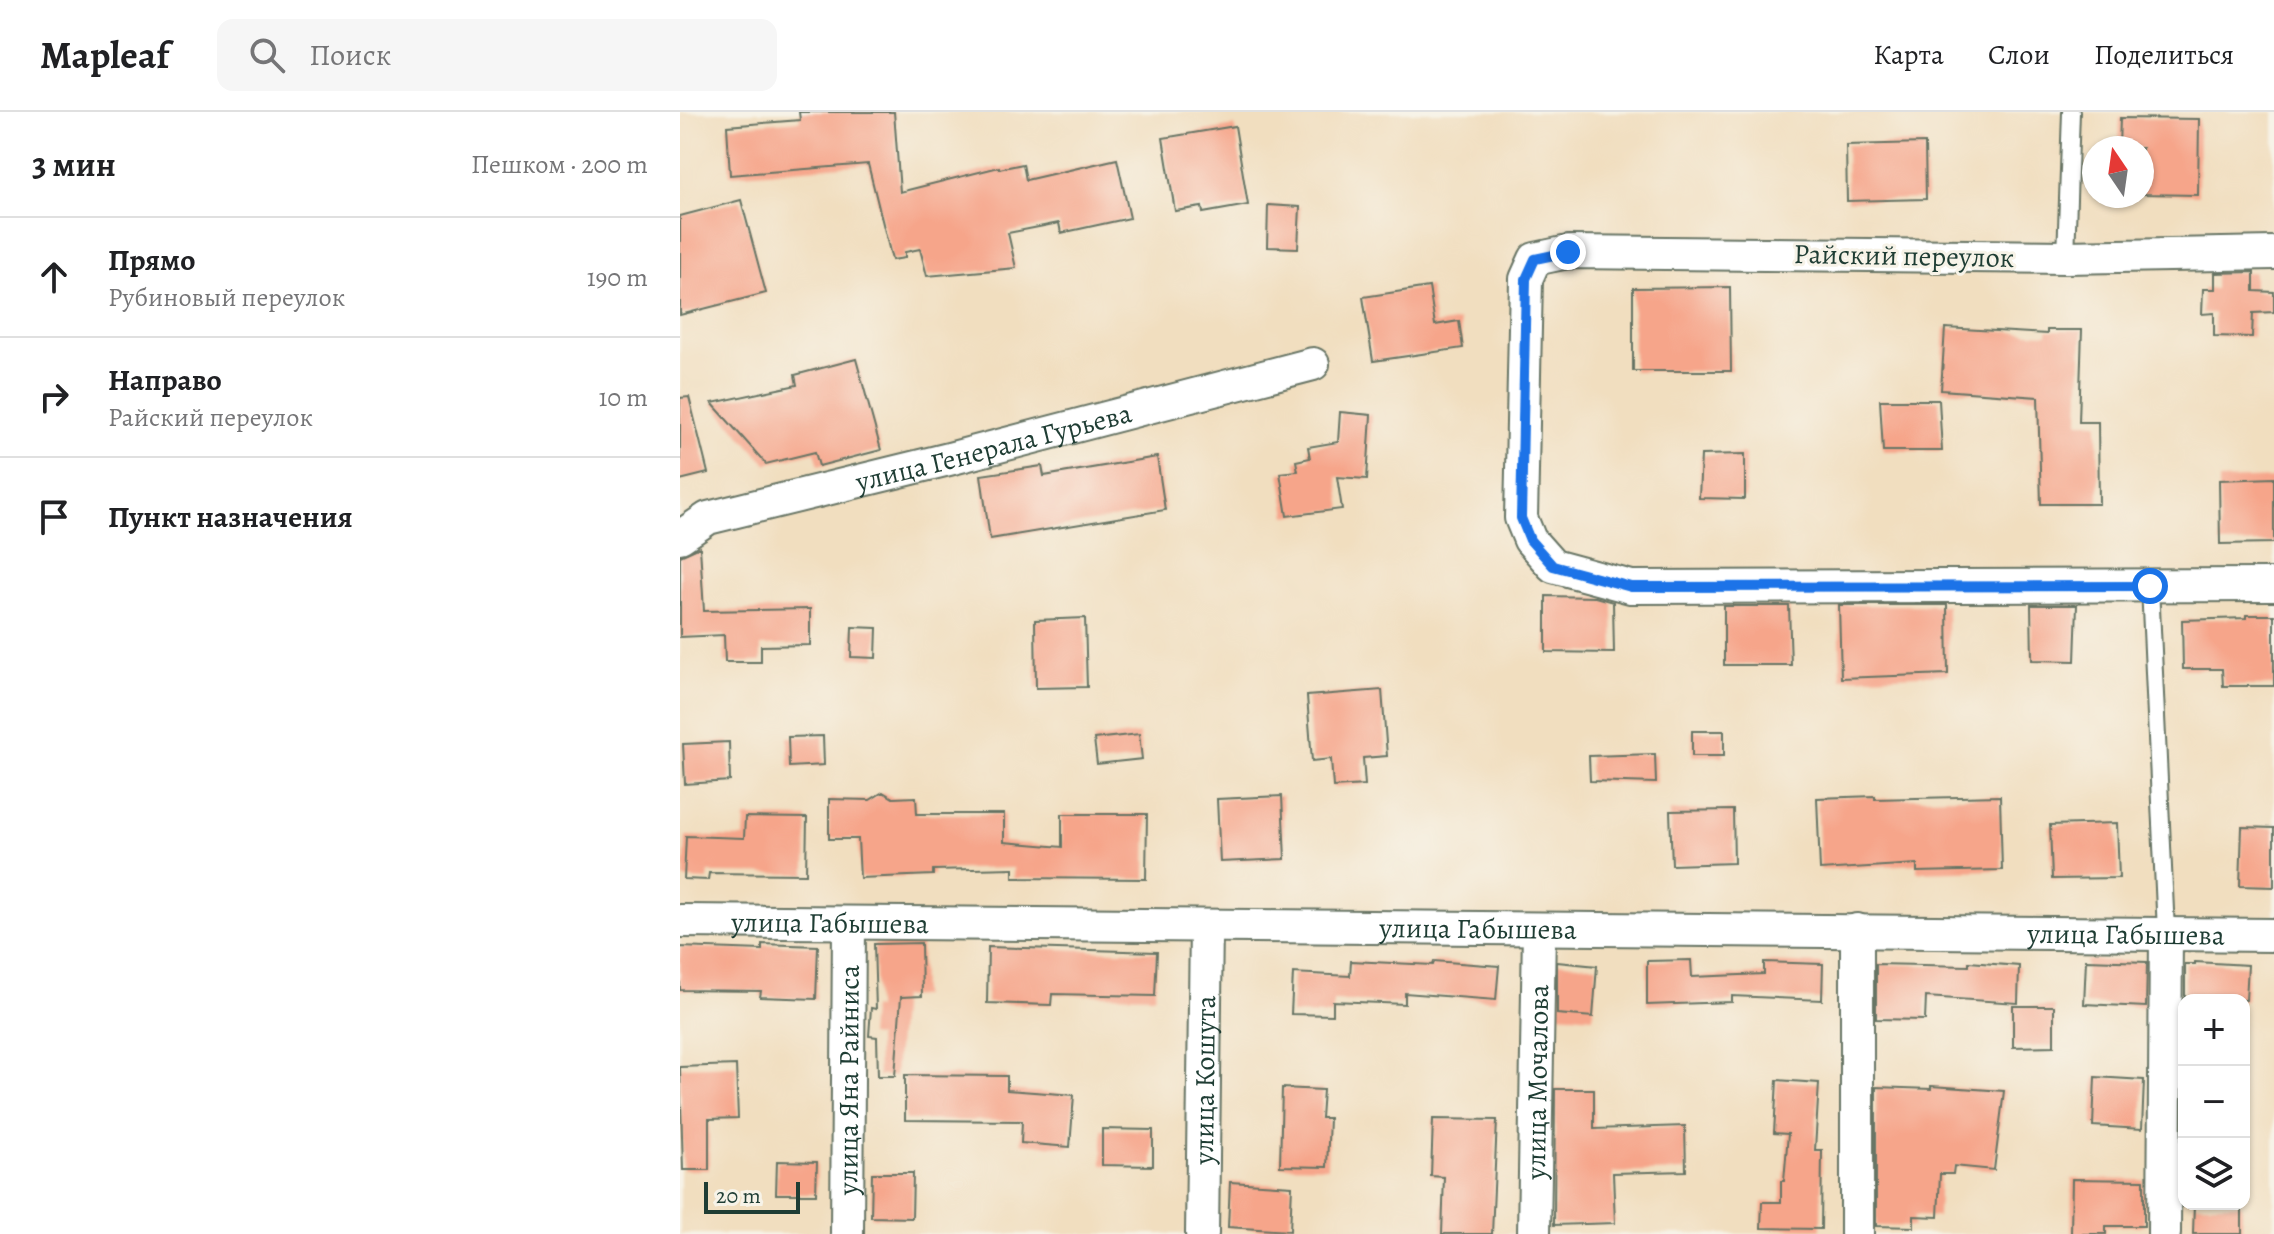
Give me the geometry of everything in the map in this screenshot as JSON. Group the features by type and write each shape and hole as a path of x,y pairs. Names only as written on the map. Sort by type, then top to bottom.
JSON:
{"street":[{"name":"Райский переулок","path":"2150,586 1631,587 1553,566 1530,540 1521,518 1526,279 1535,259 1568,252 2066,257 2274,253"},
{"name":"улица Генерала Гурьева","path":"680,537 708,518 1313,364"},
{"path":"2150,586 2274,585"},
{"name":"улица Габышева","path":"680,921 2274,935"},
{"name":"улица Яна Райниса","path":"847,1234 849,924"},
{"name":"улица Кошута","path":"1202,1234 1206,926"},
{"name":"улица Мочалова","path":"1534,1234 1539,929"},
{"path":"1857,930 1857,1234"},
{"path":"2164,1234 2166,932"}],"lane":[{"path":"2066,257 2071,112"},
{"path":"2150,586 2166,932"}],"building":[{"path":"799,112 894,112 900,192 999,167 1023,164 1026,180 1117,159 1130,218 1061,233 1059,223 1008,233 1016,268 927,276 920,249 905,252 905,258 892,260 868,164 730,175 727,126 800,120"},
{"path":"2120,118 2199,119 2198,195 2154,194 2154,136 2119,136"},
{"path":"1235,126 1248,205 1203,213 1202,207 1175,211 1163,138"},
{"path":"1925,143 1926,199 1847,201 1846,145"},
{"path":"741,200 766,293 680,315 680,216"},
{"path":"1268,205 1300,207 1298,248 1267,247"},
{"path":"2254,272 2254,291 2274,292 2274,312 2253,313 2252,337 2214,336 2214,313 2202,314 2203,289 2215,289 2215,273"},
{"path":"1429,287 1435,325 1459,321 1463,348 1373,361 1363,297"},
{"path":"1730,287 1731,371 1633,371 1633,288"},
{"path":"1945,328 2047,334 2047,330 2082,330 2079,422 2098,422 2099,504 2041,504 2038,397 1941,390"},
{"path":"856,359 881,450 819,466 815,452 766,464 712,403 797,385 795,375"},
{"path":"689,397 708,473 680,480 680,398"},
{"path":"1880,400 1939,400 1942,451 1883,451"},
{"path":"1340,412 1371,415 1367,479 1337,477 1342,509 1287,516 1280,473 1298,471 1296,461 1310,458 1308,447 1338,442"},
{"path":"1745,454 1745,499 1699,498 1701,455"},
{"path":"1157,457 1165,510 990,539 981,475 1042,466 1044,476"},
{"path":"2274,478 2274,543 2220,544 2219,480"},
{"path":"700,547 704,611 810,609 810,645 761,646 761,662 725,662 724,635 680,637 680,556"},
{"path":"1546,596 1595,597 1613,602 1614,653 1546,652"},
{"path":"1839,605 1947,605 1948,674 1841,678"},
{"path":"2031,605 2077,605 2075,661 2032,660"},
{"path":"1724,606 1789,606 1791,665 1724,665"},
{"path":"2246,615 2274,615 2274,686 2223,686 2222,669 2183,669 2182,620 2246,618"},
{"path":"1085,618 1087,687 1036,688 1035,620"},
{"path":"852,627 877,628 876,658 851,657"},
{"path":"1382,690 1387,756 1363,758 1365,785 1333,787 1331,759 1312,761 1307,696"},
{"path":"1692,731 1724,731 1724,756 1692,756"},
{"path":"1139,734 1142,759 1097,764 1094,739"},
{"path":"823,736 824,765 789,767 788,737"},
{"path":"729,742 730,781 685,784 683,744"},
{"path":"1655,754 1656,783 1590,781 1589,756"},
{"path":"883,792 893,798 916,797 917,814 1004,814 1004,842 1062,847 1062,814 1147,814 1146,879 1013,878 1013,868 933,870 933,875 860,878 858,839 829,839 829,799 870,800"},
{"path":"1282,796 1285,859 1220,862 1217,799"},
{"path":"1875,796 1875,799 2000,796 2002,870 1917,872 1917,864 1820,870 1817,798"},
{"path":"1733,810 1734,863 1672,865 1670,811"},
{"path":"745,817 807,818 806,874 709,873 708,880 684,879 686,836 744,838"},
{"path":"2117,823 2119,878 2052,879 2050,825"},
{"path":"2242,827 2274,828 2274,887 2240,886"},
{"path":"921,943 922,996 901,997 895,1076 878,1076 877,1037 869,1036 871,1008 876,1009 874,944"},
{"path":"762,944 818,946 816,999 760,997 761,991 680,990 680,947 762,950"},
{"path":"988,947 1157,952 1155,996 1052,994 1051,1005 987,1003"},
{"path":"1691,960 1692,977 1764,974 1764,962 1823,964 1822,1000 1732,996 1732,1002 1647,1005 1647,961"},
{"path":"2086,960 2147,962 2146,1007 2084,1004"},
{"path":"1351,961 1433,965 1434,961 1499,966 1496,1000 1405,993 1405,1004 1333,1001 1333,1015 1291,1014 1293,973 1350,976"},
{"path":"1557,962 1597,966 1593,1017 1557,1014"},
{"path":"1969,962 2019,966 2018,1003 1926,997 1925,1020 1876,1019 1876,964 1969,966"},
{"path":"2185,964 2248,965 2246,994 2185,994"},
{"path":"2013,1006 2054,1006 2054,1046 2013,1047"},
{"path":"736,1065 738,1118 709,1119 709,1170 683,1170 680,1067"},
{"path":"905,1075 1007,1076 1007,1090 1074,1095 1070,1147 1021,1143 1022,1121 905,1120"},
{"path":"2095,1077 2144,1080 2142,1129 2093,1126"},
{"path":"1777,1080 1819,1083 1815,1150 1822,1150 1821,1229 1761,1228 1762,1202 1781,1202 1781,1181 1784,1181 1788,1134 1774,1133"},
{"path":"1931,1086 2004,1091 1994,1170 1954,1166 1953,1174 1940,1174 1938,1217 1914,1216 1914,1227 1876,1226 1876,1087 1931,1089"},
{"path":"1282,1088 1323,1090 1321,1118 1329,1118 1327,1167 1280,1166"},
{"path":"1555,1089 1594,1089 1594,1129 1685,1126 1686,1171 1613,1173 1615,1223 1554,1225"},
{"path":"1433,1119 1497,1120 1492,1234 1442,1234 1444,1177 1431,1176"},
{"path":"1102,1129 1153,1130 1153,1166 1102,1165"},
{"path":"777,1161 817,1162 816,1194 776,1194"},
{"path":"872,1173 913,1173 912,1218 871,1217"},
{"path":"2072,1179 2144,1180 2144,1226 2106,1226 2106,1234 2071,1234"},
{"path":"1230,1182 1292,1186 1290,1231 1228,1227"},
{"path":"2194,1210 2242,1210 2242,1234 2193,1234"}],"route":[{"path":"1568,252 1535,259 1526,279 1521,518 1530,540 1553,566 1631,587 2150,586"}]}
